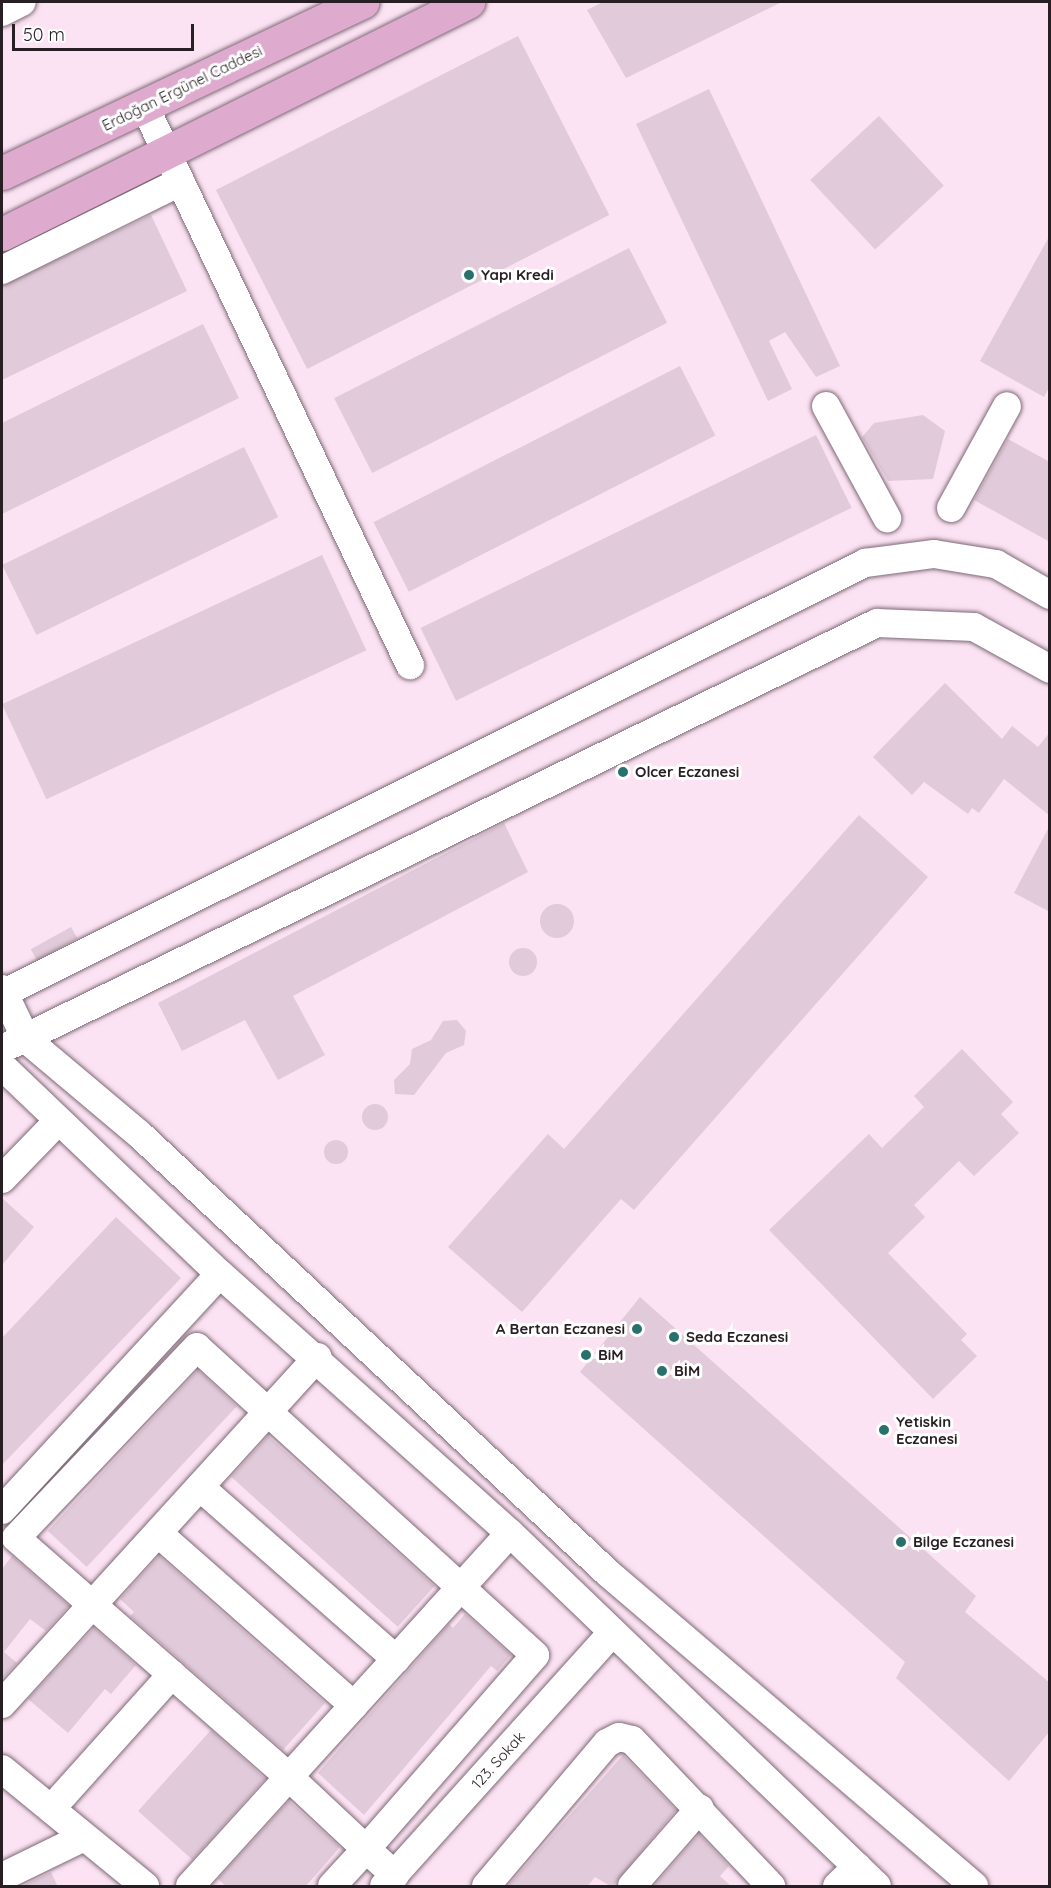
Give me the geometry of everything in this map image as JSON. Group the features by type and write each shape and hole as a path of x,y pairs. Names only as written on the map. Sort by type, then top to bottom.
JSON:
{"main road":[{"name":"Erdoğan Ergünel Caddesi","path":"2,174 362,2"},
{"path":"2,234 468,2"}],"street":[{"path":"2,12 22,2"},
{"path":"145,107 410,665"},
{"path":"2,270 180,182"},
{"path":"826,406 887,518"},
{"path":"951,508 1006,406"},
{"path":"974,1887 609,1574 148,1142 14,1044 2,992 865,563 934,554 996,564 1050,595"},
{"path":"14,1044 877,623 974,627 1050,669"},
{"path":"2,1066 57,1122 220,1274 318,1357 510,1533 847,1877 877,1887"},
{"path":"2,1179 57,1122"},
{"path":"2,1510 220,1274"},
{"path":"332,1887 366,1849 535,1655 462,1586 197,1347 16,1538 289,1777 366,1849 390,1881"},
{"path":"2,1704 318,1357"},
{"path":"200,1487 396,1659"},
{"path":"158,1533 354,1706"},
{"path":"196,1885 289,1777 510,1533"},
{"name":"123. Sokak","path":"390,1881 611,1634"},
{"path":"51,1809 171,1674"},
{"path":"486,1887 612,1739 632,1740 700,1809 771,1887"},
{"path":"2,1769 84,1837 130,1882"},
{"path":"632,1887 700,1809"},
{"path":"2,1877 84,1837"}],"shaded area":[{"path":"2,2 1049,2 1049,1886 2,1886"}],"building":[{"path":"603,2 782,2 626,78 587,10"},
{"path":"518,36 609,215 307,369 216,190"},
{"path":"709,89 840,366 816,377 785,332 769,341 792,389 768,401 636,124"},
{"path":"879,116 944,185 875,250 810,180"},
{"path":"151,215 187,291 2,380 2,286"},
{"path":"1050,235 1050,386 1044,397 980,361"},
{"path":"629,248 667,323 372,473 334,398"},
{"path":"203,324 239,398 2,514 2,423"},
{"path":"680,366 715,435 409,592 373,522"},
{"path":"923,415 945,431 933,479 888,481 862,437 874,423"},
{"path":"816,435 852,508 456,701 421,628"},
{"path":"1008,439 1050,462 1050,542 974,500"},
{"path":"244,447 278,517 36,635 2,565"},
{"path":"322,555 366,650 46,799 2,704"},
{"path":"945,683 1002,739 1012,726 1038,747 1050,732 1050,816 1004,779 979,813 972,808 968,814 924,782 912,795 873,757"},
{"path":"859,815 928,877 634,1210 621,1199 522,1312 448,1247 548,1134 564,1149"},
{"path":"504,823 528,872 293,996 325,1055 278,1080 245,1020 182,1051 158,1003"},
{"path":"1050,825 1050,912 1014,893"},
{"path":"557,904 569,909 574,921 569,933 557,938 545,933 540,921 545,909"},
{"path":"71,927 77,938 37,961 31,949"},
{"path":"523,948 533,952 537,962 533,972 523,976 513,972 509,962 513,952"},
{"path":"457,1020 466,1031 464,1045 446,1053 414,1095 395,1094 394,1080 410,1064 412,1049 431,1040 443,1021"},
{"path":"962,1049 1013,1102 1001,1114 1019,1133 974,1176 959,1161 914,1205 925,1217 888,1253 967,1334 961,1340 977,1356 933,1399 769,1230 869,1134 882,1148 924,1107 914,1096"},
{"path":"375,1104 384,1108 388,1117 384,1126 375,1130 366,1126 362,1117 366,1108"},
{"path":"336,1140 345,1143 348,1152 345,1161 336,1164 327,1161 324,1152 327,1143"},
{"path":"2,1198 34,1227 2,1265"},
{"path":"116,1217 181,1278 2,1465 2,1338"},
{"path":"640,1297 976,1596 965,1612 1050,1683 1050,1731 1009,1781 896,1678 905,1662 580,1372"},
{"path":"198,1370 237,1406 87,1567 48,1531"},
{"path":"268,1436 434,1586 398,1627 231,1477"},
{"path":"12,1556 69,1606 46,1631 30,1619 4,1652 17,1663 3,1678 2,1569"},
{"path":"159,1556 325,1703 283,1750 130,1616 134,1612 120,1599"},
{"path":"465,1614 511,1655 497,1671 491,1666 364,1815 318,1773 449,1624 453,1628"},
{"path":"94,1628 136,1665 111,1694 105,1689 68,1733 28,1699"},
{"path":"211,1730 265,1779 192,1860 138,1811"},
{"path":"623,1755 676,1810 612,1887 595,1877 587,1887 507,1887"},
{"path":"289,1801 340,1847 305,1887 227,1887 218,1879"},
{"path":"699,1834 729,1866 720,1876 732,1887 653,1887"},
{"path":"51,1872 58,1887 20,1887"}],"place":[{"name":"Yapı Kredi","path":"469,275"},
{"name":"Olcer Eczanesi","path":"623,772"},
{"name":"A Bertan Eczanesi","path":"637,1329"},
{"name":"Seda Eczanesi","path":"674,1337"},
{"name":"BiM","path":"586,1355"},
{"name":"BİM","path":"662,1371"},
{"name":"Yetiskin Eczanesi","path":"884,1430"},
{"name":"Bilge Eczanesi","path":"901,1542"}]}
